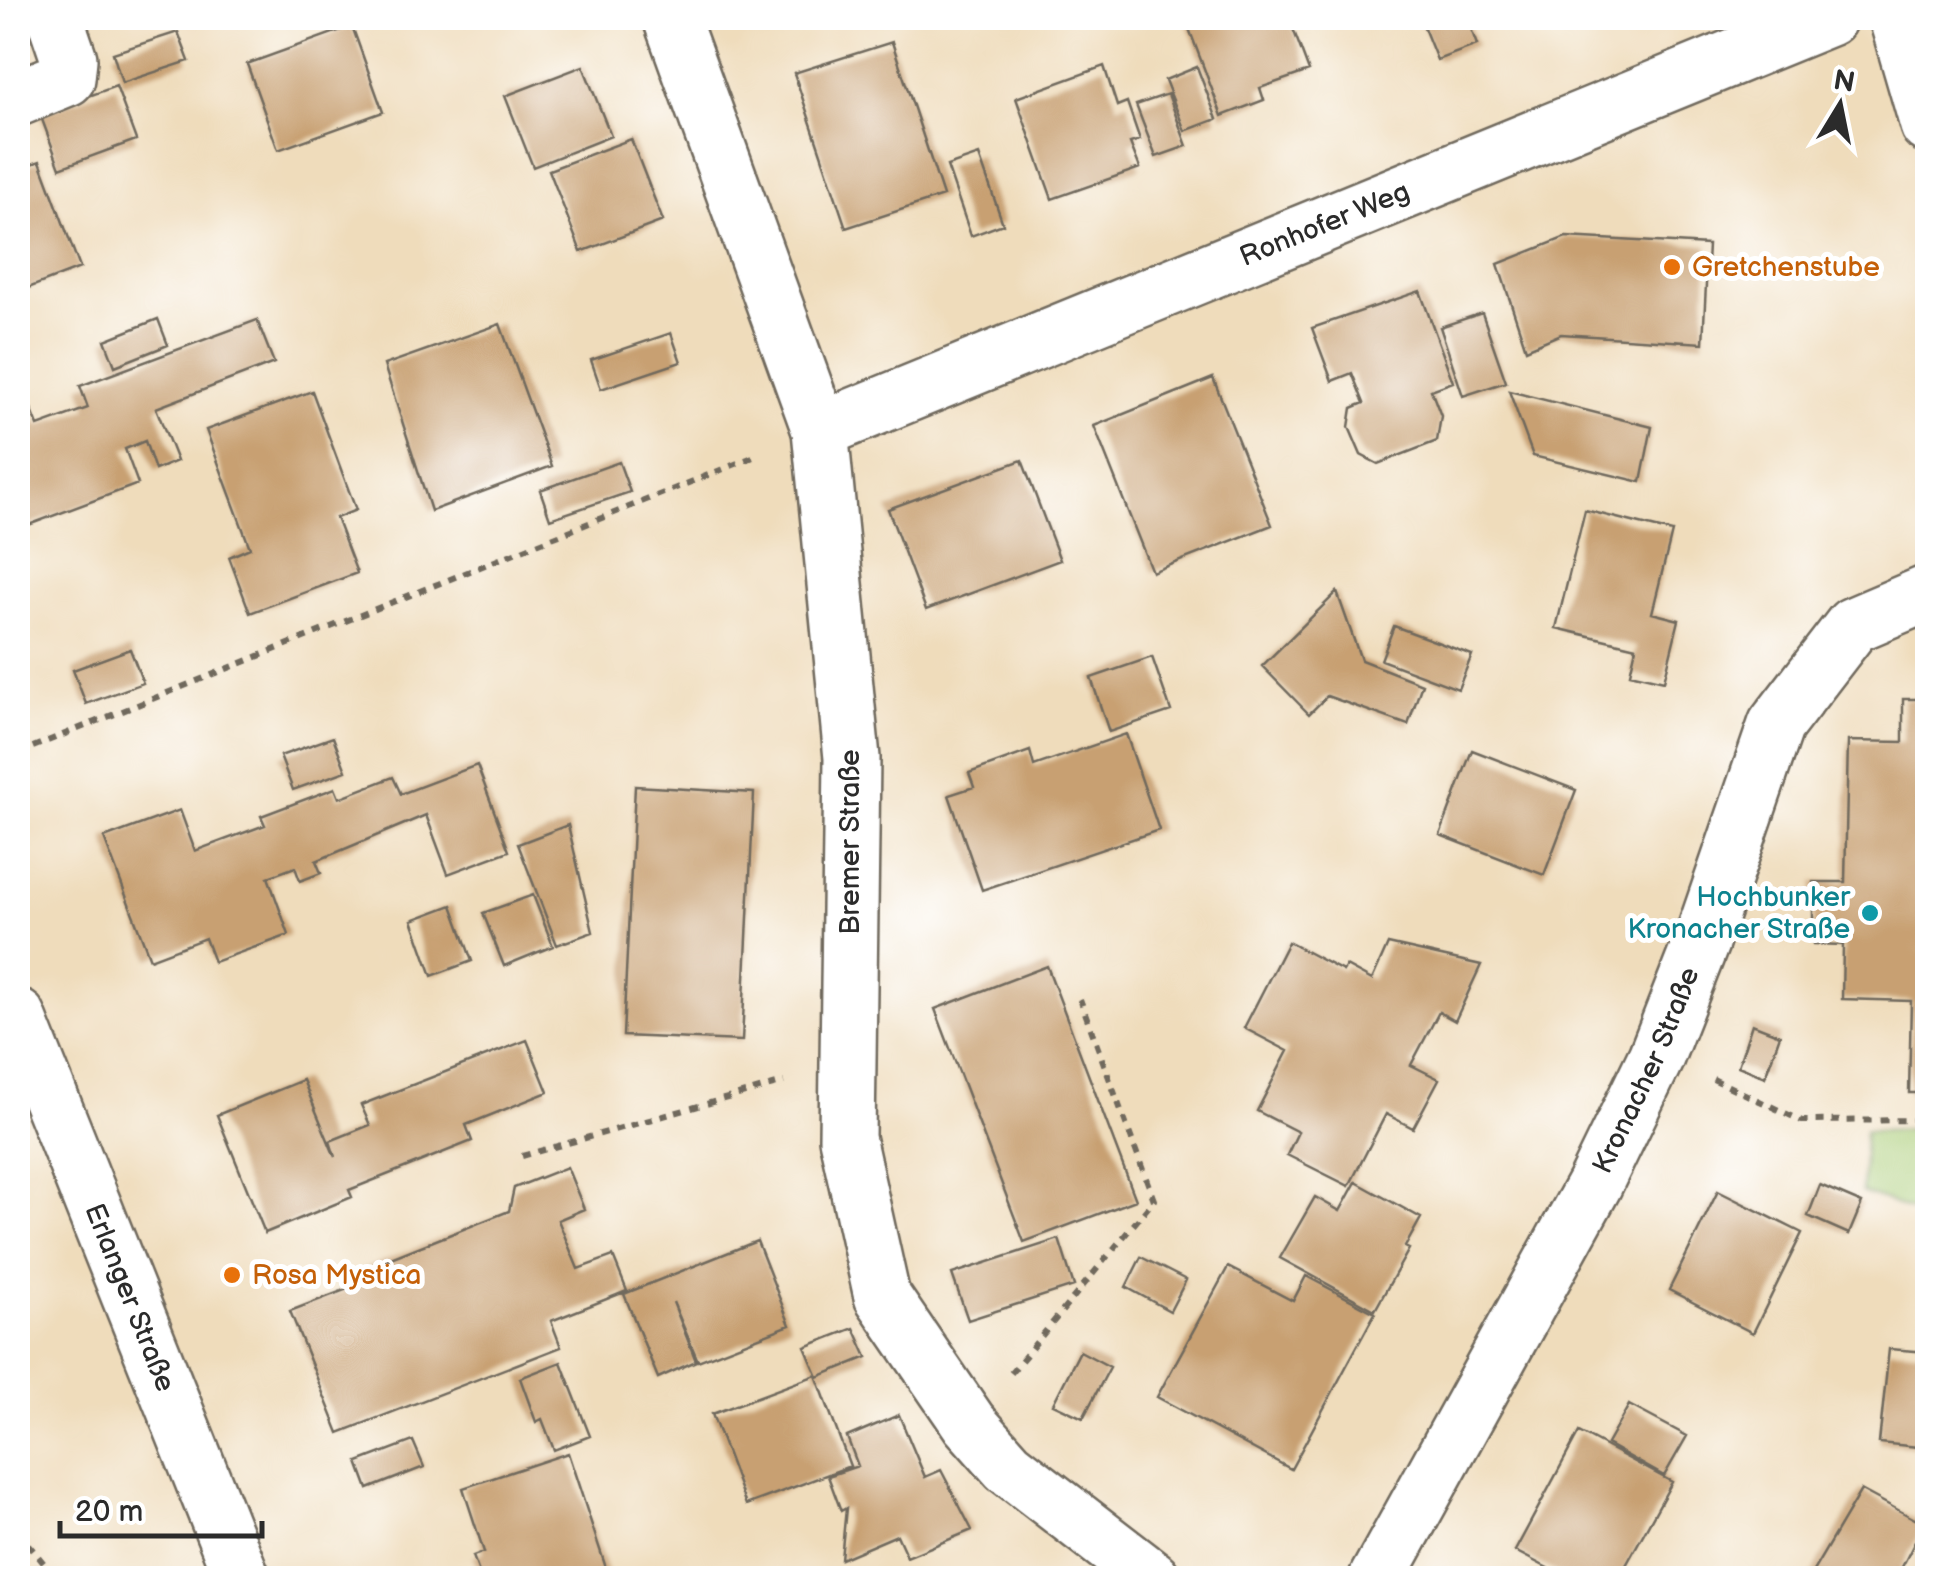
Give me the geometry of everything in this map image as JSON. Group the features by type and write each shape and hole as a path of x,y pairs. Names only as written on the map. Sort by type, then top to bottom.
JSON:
{"street":[{"path":"18,98 67,78 69,59 56,18"},
{"name":"Bremer Straße","path":"670,18 820,430 852,758 848,1138 882,1296 969,1423 1008,1467 1152,1578"},
{"name":"Ronhofer Weg","path":"820,430 1829,18"},
{"path":"1897,18 1928,125"},
{"name":"Kronacher Straße","path":"1377,1578 1594,1185 1656,1057 1702,940 1776,725 1852,625 1928,593"},
{"name":"Erlanger Straße","path":"18,1017 242,1578"}],"path":[{"path":"18,753 820,430"},
{"path":"969,1423 1154,1200 1080,999"},
{"path":"1656,1057 1715,1079 1802,1121 1928,1120"},
{"path":"522,1156 848,1064"},
{"path":"18,1532 56,1578"}],"green space":[{"path":"1927,1130 1927,1216 1862,1192 1865,1131"}],"building":[{"path":"1185,18 1306,18 1292,26 1309,71 1260,88 1264,100 1222,116"},
{"path":"1420,18 1467,18 1477,45 1437,60"},
{"path":"352,26 383,112 278,150 247,64"},
{"path":"178,32 189,61 122,83 113,53"},
{"path":"892,42 943,196 846,228 794,73"},
{"path":"583,66 611,136 533,167 505,96"},
{"path":"1104,66 1117,106 1127,102 1140,140 1130,143 1140,168 1052,199 1016,98"},
{"path":"1197,67 1217,119 1185,131 1165,80"},
{"path":"116,86 136,140 60,168 40,114"},
{"path":"1168,94 1187,146 1156,157 1136,105"},
{"path":"631,139 663,221 581,252 549,170"},
{"path":"979,155 1003,224 971,236 947,166"},
{"path":"40,161 80,268 18,292 18,169"},
{"path":"1566,237 1708,245 1703,343 1561,334 1526,349 1498,264"},
{"path":"1420,291 1453,382 1431,390 1441,416 1437,441 1378,464 1361,455 1349,427 1352,408 1364,403 1352,373 1332,381 1312,328"},
{"path":"1482,313 1506,382 1463,396 1440,327"},
{"path":"158,319 168,345 115,366 105,340"},
{"path":"257,320 274,363 156,408 177,461 155,470 145,441 125,449 138,484 18,529 18,392 24,390 38,426 88,408 80,386"},
{"path":"500,324 552,466 431,511 384,365"},
{"path":"671,333 681,362 601,389 591,360"},
{"path":"1213,378 1272,525 1152,572 1094,426"},
{"path":"312,391 356,510 336,518 357,573 250,613 229,557 250,548 206,430"},
{"path":"1509,391 1652,427 1641,482 1533,456"},
{"path":"1022,460 1060,560 926,610 888,509"},
{"path":"619,462 630,492 550,519 540,490"},
{"path":"1585,510 1672,532 1652,613 1679,620 1664,681 1630,673 1636,647 1556,628"},
{"path":"1337,592 1361,660 1422,684 1408,725 1327,696 1309,714 1262,666"},
{"path":"1394,626 1472,655 1458,689 1381,660"},
{"path":"130,649 143,683 86,704 73,670"},
{"path":"1152,657 1171,711 1109,732 1091,678"},
{"name":"Hochbunker Kronacher Straße","path":"1903,699 1928,699 1928,1093 1909,1093 1911,1001 1842,999 1843,945 1813,944 1813,882 1845,882 1848,741 1903,742"},
{"path":"1126,734 1159,830 982,890 949,795 974,787 969,773 1030,751 1034,766"},
{"path":"333,737 346,771 293,790 280,756"},
{"path":"1472,750 1576,790 1544,875 1440,835"},
{"path":"477,765 509,851 448,874 426,815 316,861 321,873 300,881 295,867 268,877 289,935 214,962 205,938 150,959 104,838 180,810 195,851 265,825 261,816 335,788 339,798 393,777 401,794"},
{"path":"635,786 754,793 742,1041 623,1036"},
{"path":"568,825 593,932 557,945 518,844"},
{"path":"533,895 553,946 504,966 483,913"},
{"path":"452,905 472,961 432,976 412,920"},
{"path":"1288,942 1343,971 1346,966 1372,980 1388,944 1481,965 1455,1021 1439,1012 1411,1065 1439,1079 1413,1128 1386,1114 1349,1186 1287,1155 1298,1132 1257,1111 1288,1051 1244,1028"},
{"path":"1047,966 1136,1200 1024,1242 935,1009"},
{"path":"1752,1024 1780,1035 1765,1077 1738,1066"},
{"path":"527,1040 548,1092 466,1125 472,1141 349,1190 352,1197 265,1233 217,1115 303,1080 335,1157 330,1141 370,1125 361,1105"},
{"path":"567,1167 584,1209 558,1220 578,1269 613,1256 627,1291 551,1321 561,1347 339,1433 290,1311 363,1283 358,1271 509,1211 514,1188"},
{"path":"1356,1182 1421,1218 1405,1247 1409,1249 1375,1310 1280,1258 1315,1197 1340,1211"},
{"path":"1820,1185 1862,1203 1849,1234 1808,1216"},
{"path":"1718,1191 1802,1233 1753,1333 1669,1290"},
{"path":"1059,1239 1074,1286 968,1320 952,1274"},
{"path":"757,1241 790,1325 698,1361 673,1302 696,1361 658,1378 624,1294"},
{"path":"1141,1257 1186,1280 1170,1311 1126,1287"},
{"path":"1228,1267 1293,1301 1306,1276 1375,1313 1291,1469 1157,1397"},
{"path":"854,1328 867,1357 818,1377 805,1347"},
{"path":"1889,1349 1928,1352 1928,1448 1879,1443"},
{"path":"1080,1351 1110,1367 1083,1418 1053,1404"},
{"path":"561,1362 590,1436 554,1450 542,1419 536,1422 520,1378"},
{"path":"816,1375 850,1466 746,1505 712,1414"},
{"path":"1629,1405 1687,1436 1664,1476 1607,1444"},
{"path":"899,1415 925,1477 941,1470 972,1530 907,1557 897,1535 841,1559 846,1508 841,1511 828,1476 858,1466 847,1437"},
{"path":"1579,1432 1672,1482 1619,1578 1567,1578 1515,1551"},
{"path":"413,1441 424,1467 368,1489 358,1462"},
{"path":"568,1453 608,1574 595,1578 481,1578 473,1556 484,1552 463,1488"},
{"path":"1861,1490 1924,1524 1900,1571 1915,1578 1809,1578"}],"place":[{"name":"Gretchenstube","path":"1672,267"},
{"name":"Hochbunker Kronacher Straße","path":"1870,913"},
{"name":"Rosa Mystica","path":"232,1275"}]}
